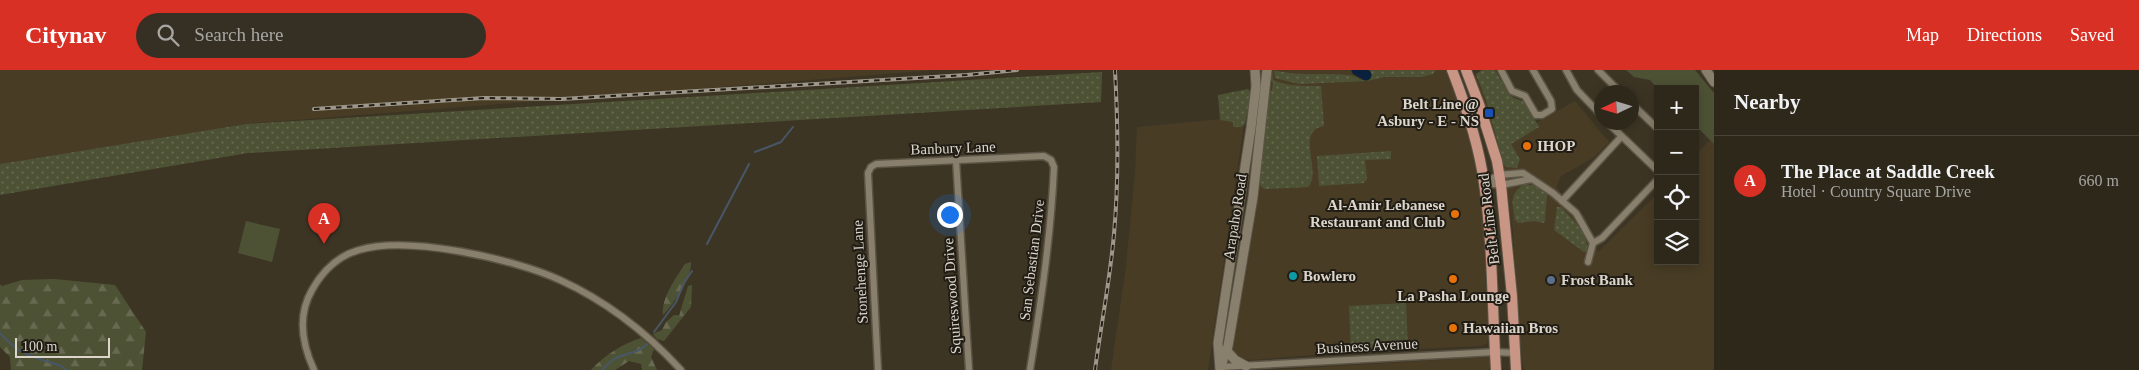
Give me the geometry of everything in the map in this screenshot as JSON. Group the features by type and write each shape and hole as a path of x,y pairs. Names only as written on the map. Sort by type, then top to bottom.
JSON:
{"main road":[{"name":"Arapaho Road","path":"1220,368 1218,343 1251,128 1256,86 1255,70"},
{"name":"Arapaho Road","path":"1220,368 1226,350 1253,197 1267,70"},
{"name":"Belt Line Road","path":"1452,70 1466,106 1484,183 1489,229 1496,370"},
{"name":"Belt Line Road","path":"1466,70 1497,161 1516,353 1516,370"},
{"path":"1706,70 1714,82"},
{"path":"1226,350 1235,360 1246,366"}],"street":[{"path":"1501,70 1512,91 1525,96 1536,115 1542,115 1552,109 1551,101 1533,70"},
{"path":"1566,70 1576,90 1594,108"},
{"path":"1598,70 1613,85"},
{"path":"1639,111 1654,125"},
{"path":"1614,130 1654,167"},
{"path":"1562,201 1621,137"},
{"name":"Banbury Lane","path":"868,173 870,167 876,164 1044,156"},
{"name":"San Sebastian Drive","path":"1030,370 1045,279 1052,217 1054,167 1051,160 1044,156"},
{"name":"Squireswood Drive","path":"956,160 969,370"},
{"name":"Stonehenge Lane","path":"868,173 878,370"},
{"path":"1484,183 1523,173 1562,201 1576,213 1592,243 1588,262"},
{"path":"1500,180 1532,179"},
{"path":"1592,243 1602,238 1654,184"},
{"path":"314,370 306,353 302,327 306,300 315,284 325,270 354,252 370,248 402,246 449,250 503,260 560,280 629,321 681,370"},
{"name":"Business Avenue","path":"1220,368 1495,352 1516,353"}],"shaded area":[{"path":"0,70 937,70 246,124 0,164"},
{"path":"1269,70 1446,70 1465,122 1477,168 1482,202 1489,335 1487,343 1481,346 1345,352 1252,360 1243,359 1235,354 1232,348"},
{"path":"1485,70 1533,125 1575,101 1594,124 1594,130 1599,130 1609,142 1593,158 1561,176 1556,188 1585,217 1598,252 1654,197 1654,265 1699,265 1699,151 1710,140 1714,144 1714,370 1524,370 1519,338 1513,232 1508,194 1489,120 1474,76"},
{"path":"1222,119 1244,123 1208,370 1111,370 1126,266 1135,173 1137,127"},
{"path":"1488,357 1493,362 1493,370 1273,370"}],"green space":[{"path":"1269,70 1272,70 1273,80 1285,84 1321,86 1324,126 1315,129 1311,136 1313,172 1312,180 1308,187 1264,189 1258,183 1269,92 1272,90 1273,82 1270,79"},
{"path":"1274,70 1301,74 1350,75 1366,80 1371,70 1436,70 1433,74 1422,77 1384,77 1367,81 1299,84 1275,78"},
{"path":"1482,70 1495,70 1509,94 1525,102 1539,127 1511,144 1520,159 1517,168 1504,165 1486,100 1476,74"},
{"path":"1626,70 1695,70 1714,93 1714,144 1699,129 1699,85 1654,85 1650,80 1634,77"},
{"path":"1102,72 1101,102 248,153 0,195 0,164 246,124"},
{"path":"1248,89 1251,93 1245,124 1241,127 1233,127 1233,122 1220,120 1218,95"},
{"path":"1391,151 1391,159 1365,160 1367,179 1364,183 1319,186 1317,156"},
{"path":"1523,185 1535,185 1547,194 1544,223 1534,221 1517,223 1515,221 1513,197"},
{"path":"1557,207 1561,207 1583,233 1586,239 1587,252 1584,252 1554,230"},
{"path":"246,221 280,229 272,262 238,253"},
{"path":"691,262 689,275 682,290 663,315 664,302 670,288 685,264"},
{"path":"54,279 115,285 146,332 142,370 11,370 10,357 0,347 0,284 2,286 22,280"},
{"path":"692,285 691,307 664,341 657,339 653,334 662,330 666,322 674,315 679,316 688,286"},
{"path":"1406,303 1408,349 1351,352 1349,306"},
{"path":"641,338 654,349 651,357 657,370 642,370 641,364 629,361 615,370 591,370 614,351 627,343"}],"waterway":[{"path":"1357,70 1366,75"},
{"path":"755,152 781,142 793,127"},
{"path":"707,244 749,164"},
{"path":"654,332 676,302 684,283 692,271"},
{"path":"0,333 7,341 21,351 35,358 61,366 66,370"},
{"path":"602,370 614,359 640,349 647,344"}],"railway":[{"path":"314,109 484,98 562,99 967,75 1017,70"},
{"path":"1095,370 1116,213 1118,152 1115,70"}],"place":[{"name":"Belt Line @ Asbury - E - NS","path":"1489,113"},
{"name":"IHOP","path":"1527,146"},
{"name":"Al-Amir Lebanese Restaurant and Club","path":"1455,214"},
{"name":"The Place at Saddle Creek","path":"324,244"},
{"name":"Bowlero","path":"1293,276"},
{"name":"La Pasha Lounge","path":"1453,279"},
{"name":"Frost Bank","path":"1551,280"},
{"name":"Hawaiian Bros","path":"1453,328"}]}
